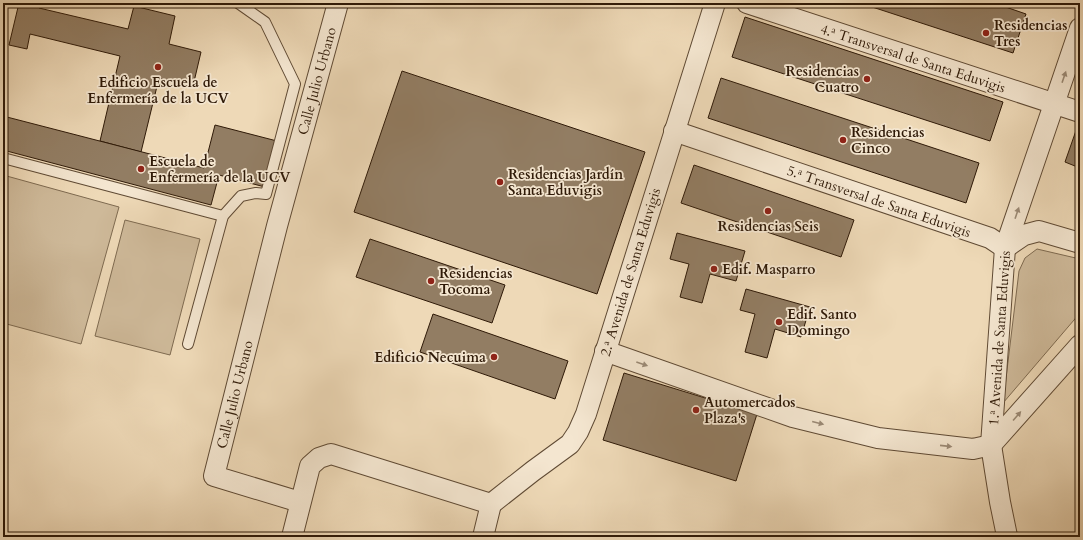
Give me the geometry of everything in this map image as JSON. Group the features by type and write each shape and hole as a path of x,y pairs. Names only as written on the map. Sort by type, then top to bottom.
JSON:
{"street":[{"name":"Calle Julio Urbano","path":"300,502 214,476 277,226 338,3"},
{"name":"2.ª Avenida de Santa Eduvigis","path":"491,504 570,444 578,432 586,414 715,3"},
{"name":"4.ª Transversal de Santa Eduvigis","path":"747,3 1080,112"},
{"name":"1.ª Avenida de Santa Eduvigis","path":"1004,537 991,445 1005,248 1080,28"},
{"name":"5.ª Transversal de Santa Eduvigis","path":"674,131 990,238 1005,248"},
{"path":"1005,248 1024,235 1039,231 1080,243"},
{"path":"605,351 800,419 885,439 973,449 991,445 1080,345"},
{"path":"292,537 310,466 319,458 331,454 491,504 483,537"}],"lane":[{"path":"188,344 223,216 241,196 256,193 266,194 295,84 265,22 238,3"},
{"path":"3,158 223,216"}],"shaded area":[{"path":"3,175 119,207 81,344 3,323"},
{"path":"125,220 200,239 170,355 95,336"},
{"path":"1037,249 1080,259 1080,313 1003,403 1019,271 1025,258"}],"building":[{"name":"Edificio Escuela de Enfermería de la UCV","path":"19,3 40,3 39,8 128,29 134,6 175,16 169,44 201,52 193,86 159,78 141,152 100,141 120,56 30,34 27,49 9,45"},
{"name":"Residencias Tres","path":"860,3 994,3 1026,14 1013,53"},
{"name":"Residencias Cuatro","path":"745,17 1003,102 990,141 732,57"},
{"name":"Residencias Jardín Santa Eduvigis","path":"402,71 645,152 597,294 354,212"},
{"name":"Residencias Cinco","path":"721,78 979,163 966,203 708,118"},
{"name":"Edificio Escuela de Enfermería de la UCV","path":"3,116 204,168 215,125 277,141 265,187 219,175 211,205 3,150"},
{"path":"1080,122 1080,168 1065,162"},
{"name":"Residencias Seis","path":"694,165 854,220 841,257 681,203"},
{"name":"Edif. Masparro","path":"677,233 745,251 736,281 710,274 702,303 680,297 689,264 670,259"},
{"name":"Residencias Tocoma","path":"370,239 505,285 492,323 356,277"},
{"name":"Edif. Santo Domingo","path":"746,289 810,307 801,337 775,329 767,358 745,352 755,314 740,310"},
{"name":"Edificio Necuima","path":"433,314 568,361 555,399 420,352"},
{"path":"624,373 757,414 736,481 603,440"}],"place":[{"name":"Residencias Tres","path":"986,33"},
{"name":"Edificio Escuela de Enfermería de la UCV","path":"158,67"},
{"name":"Residencias Cuatro","path":"867,79"},
{"name":"Residencias Cinco","path":"843,140"},
{"name":"Escuela de Enfermería de la UCV","path":"141,169"},
{"name":"Residencias Jardín Santa Eduvigis","path":"500,182"},
{"name":"Residencias Seis","path":"768,211"},
{"name":"Edif. Masparro","path":"714,269"},
{"name":"Residencias Tocoma","path":"431,281"},
{"name":"Edif. Santo Domingo","path":"779,322"},
{"name":"Edificio Necuima","path":"494,357"},
{"name":"Automercados Plaza's","path":"696,410"}]}
